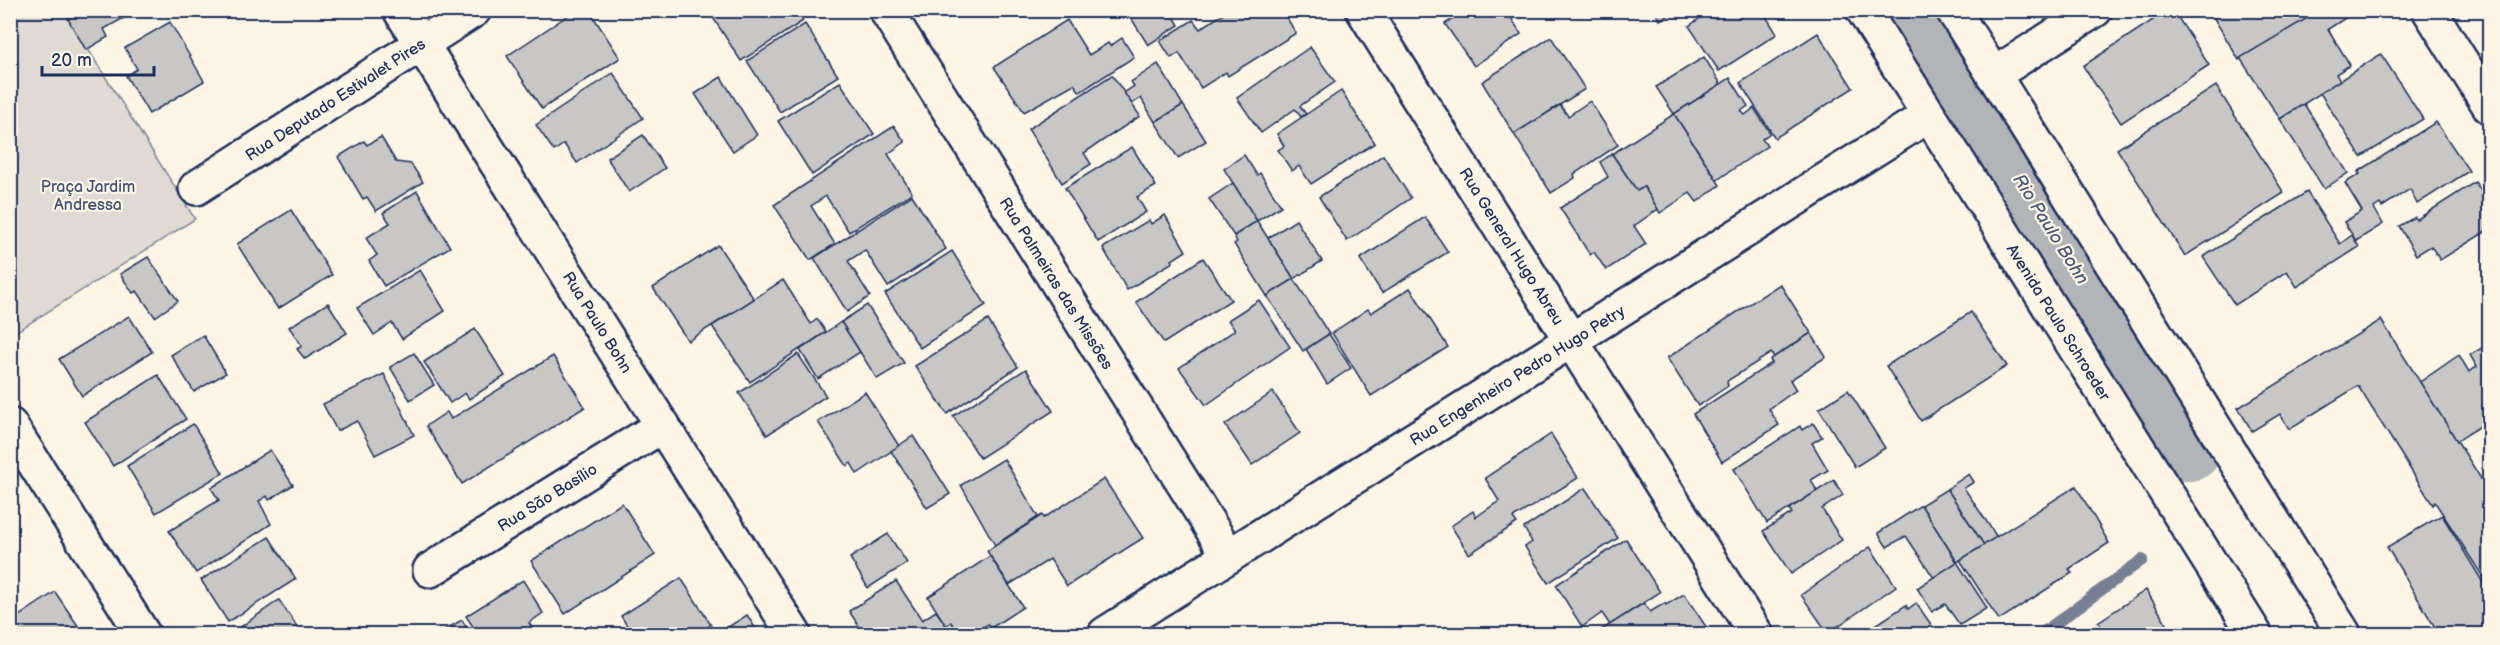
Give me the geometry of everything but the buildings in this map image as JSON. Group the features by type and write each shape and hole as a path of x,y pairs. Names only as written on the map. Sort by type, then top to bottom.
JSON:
{"street":[{"name":"Rua Paulo Bohn","path":"400,10 794,634"},
{"name":"Rua Deputado Estivalet Pires","path":"196,188 474,10"},
{"name":"Rua Palmeiras das Missões","path":"886,10 1229,556"},
{"name":"Rua General Hugo Abreu","path":"1364,10 1756,634"},
{"name":"Avenida Paulo Schroeder","path":"1863,10 2255,634"},
{"path":"1953,10 2344,634"},
{"path":"1993,75 2095,10"},
{"path":"2429,10 2490,107"},
{"name":"Rua Engenheiro Pedro Hugo Petry","path":"1105,634 1929,115"},
{"name":"Rua São Basílio","path":"430,570 663,424"},
{"path":"10,425 143,634"}],"green space":[{"name":"Praça Jardim Andressa","path":"11,11 64,11 195,219 11,335"}],"waterway":[{"name":"Rio Paulo Bohn","path":"1913,10 2189,447"},
{"name":"Rio Paulo Bohn","path":"2041,634 2142,560"}]}
